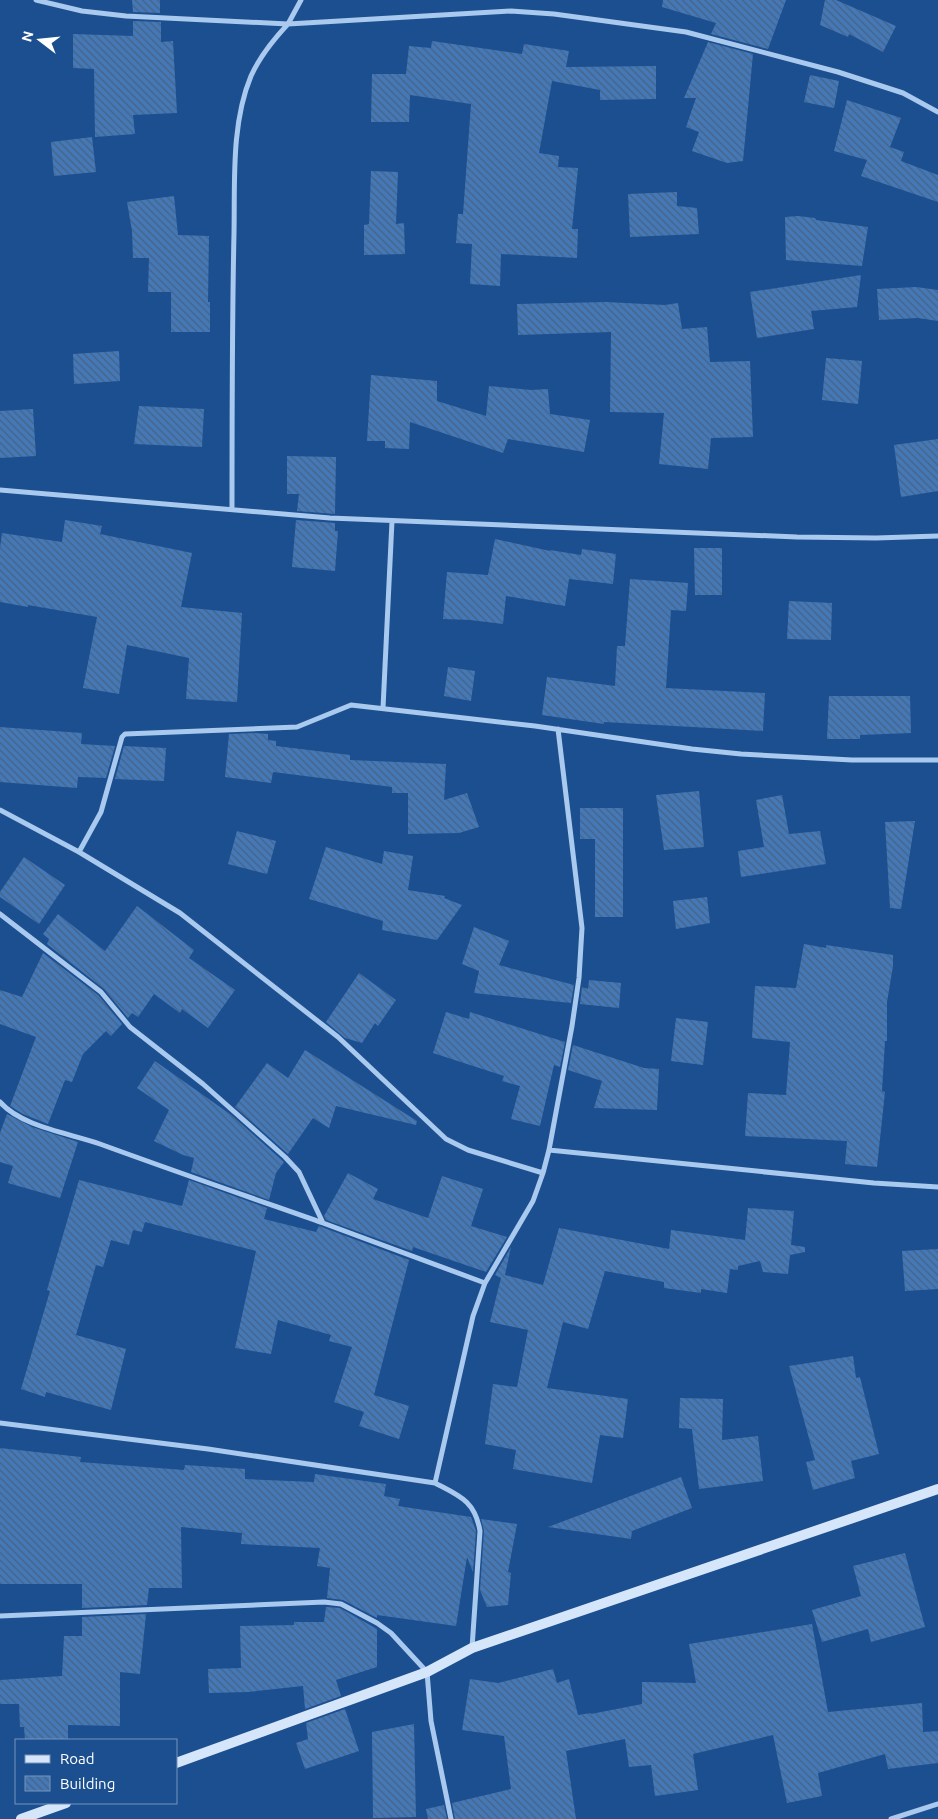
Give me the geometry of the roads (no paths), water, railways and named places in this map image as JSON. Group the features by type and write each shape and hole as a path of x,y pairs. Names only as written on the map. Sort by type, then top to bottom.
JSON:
{"main road":[{"path":"178,1762 427,1672 472,1648 938,1489"},
{"path":"21,1819 37,1816 64,1804"}],"street":[{"path":"36,0 82,11 126,16 288,24 511,12 573,16 686,32 856,78 903,93 938,112"},
{"path":"232,509 232,319 236,156 240,115 251,76 268,45 288,24 301,0"},
{"path":"0,490 330,518 797,537 876,538 938,536"},
{"path":"383,708 392,521"},
{"path":"79,852 101,812 122,737 125,734 297,727 351,705 558,729 692,749 741,754 852,760 938,760"},
{"path":"436,1483 473,1316 485,1283 533,1201 543,1173 572,1026 579,978 582,928 558,729"},
{"path":"0,810 79,852 164,902 187,918 338,1037 446,1139 468,1150 543,1173"},
{"path":"0,914 101,992 130,1027 203,1084 285,1157 298,1172 323,1223"},
{"path":"0,1102 7,1110 22,1120 79,1137 323,1223 485,1283"},
{"path":"549,1150 874,1184 938,1187"},
{"path":"0,1423 208,1449 436,1483 457,1494 472,1505 478,1518 480,1531 472,1648"},
{"path":"0,1616 324,1602 341,1604 377,1623 391,1633 427,1672 431,1721 451,1819"},
{"path":"892,1819 938,1804"}]}
